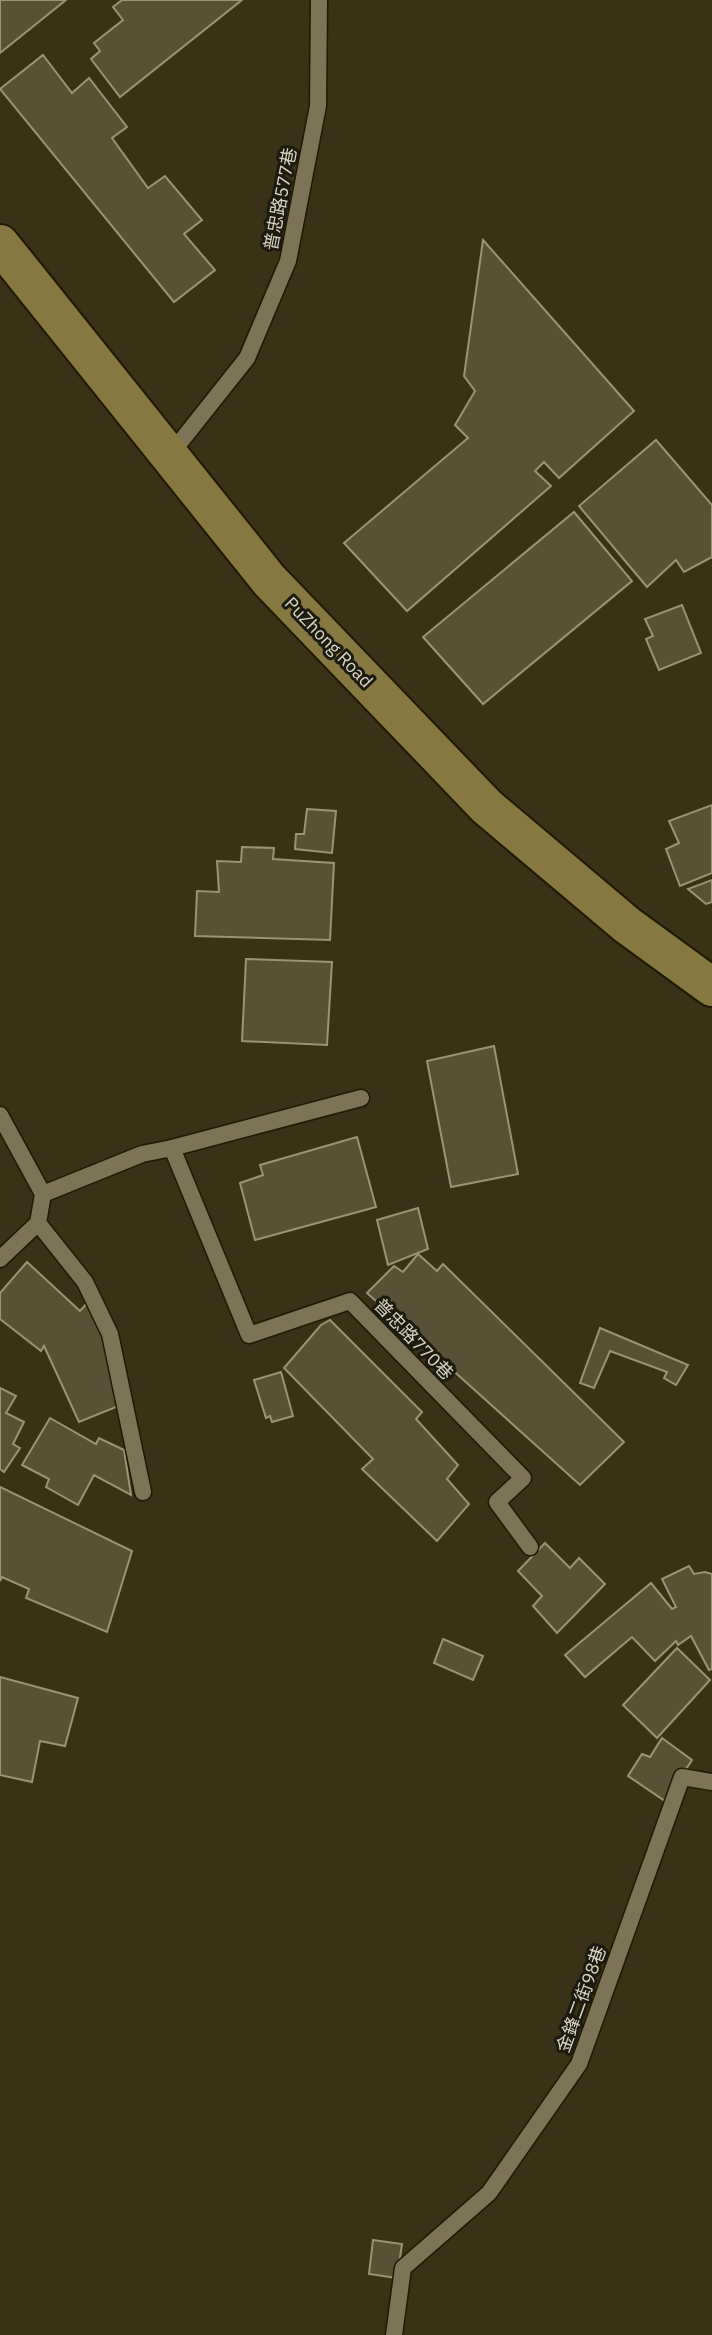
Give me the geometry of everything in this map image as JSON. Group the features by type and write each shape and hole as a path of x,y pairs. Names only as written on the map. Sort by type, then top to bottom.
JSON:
{"street":[{"name":"PuZhong Road","path":"0,244 269,580 487,807 627,925 712,988"}],"lane":[{"name":"普忠路577巷","path":"170,455 247,358 288,261 318,106 319,0"},
{"path":"43,1194 142,1154 361,1098"},
{"path":"0,1115 43,1194 38,1223 0,1259"},
{"name":"普忠路770巷","path":"172,1148 249,1335 350,1301 523,1478 497,1502 530,1547"},
{"path":"38,1223 85,1282 110,1334 144,1492"},
{"name":"金鋒二街98巷","path":"394,2335 403,2268 489,2193 579,2064 682,1777 712,1782"}],"building":[{"path":"0,0 66,0 0,53"},
{"path":"122,0 242,0 120,97 91,59 100,51 94,43 123,20 113,7"},
{"path":"43,55 72,93 89,78 127,127 112,138 148,188 165,176 202,220 184,234 215,270 174,302 0,89"},
{"path":"483,240 634,411 559,478 544,462 535,471 551,486 407,611 344,543 468,438 455,425 475,391 464,376"},
{"path":"656,440 712,505 712,557 684,572 676,560 647,587 579,506"},
{"path":"574,512 632,581 483,704 423,637"},
{"path":"682,605 701,653 659,670 646,639 653,636 645,619"},
{"path":"712,805 712,873 680,886 666,849 679,843 669,821"},
{"path":"307,809 336,811 332,853 295,849 296,834 304,834"},
{"path":"242,847 274,848 273,859 334,863 330,940 195,936 197,891 219,892 217,861 241,862"},
{"path":"712,880 712,902 706,904 688,889"},
{"path":"246,959 332,962 327,1045 242,1041"},
{"path":"494,1046 518,1174 451,1187 427,1061"},
{"path":"357,1137 376,1207 255,1240 240,1183 263,1175 260,1165"},
{"path":"418,1208 428,1249 388,1265 377,1220"},
{"path":"418,1254 437,1271 443,1264 624,1442 580,1485 367,1293 394,1266 403,1272"},
{"path":"27,1262 80,1311 88,1302 105,1341 121,1405 79,1422 44,1346 41,1351 0,1319 0,1293"},
{"path":"330,1320 422,1412 416,1419 458,1465 447,1479 469,1504 437,1541 362,1469 373,1459 284,1368 321,1325"},
{"path":"600,1328 688,1365 676,1385 664,1378 667,1372 610,1351 594,1388 580,1383"},
{"path":"281,1372 293,1416 272,1422 270,1416 266,1418 254,1380"},
{"path":"0,1388 16,1396 6,1413 24,1422 13,1444 20,1448 4,1472 0,1469"},
{"path":"50,1418 96,1444 99,1438 124,1450 131,1495 94,1475 78,1505 46,1487 49,1479 22,1465"},
{"path":"0,1487 132,1551 107,1632 26,1598 29,1589 2,1577 0,1581"},
{"path":"545,1543 570,1568 579,1558 605,1584 557,1633 533,1606 542,1596 518,1571"},
{"path":"689,1566 694,1574 712,1574 712,1669 709,1670 691,1636 678,1645 676,1641 655,1661 632,1637 585,1677 565,1655 651,1583 672,1609 676,1607 662,1579"},
{"path":"443,1639 483,1656 473,1680 434,1663"},
{"path":"677,1648 710,1680 657,1738 623,1705"},
{"path":"0,1677 78,1698 65,1746 40,1741 32,1782 0,1775"},
{"path":"662,1738 692,1760 665,1801 628,1776 642,1754 650,1757"},
{"path":"373,2240 402,2244 397,2278 369,2274"}]}
